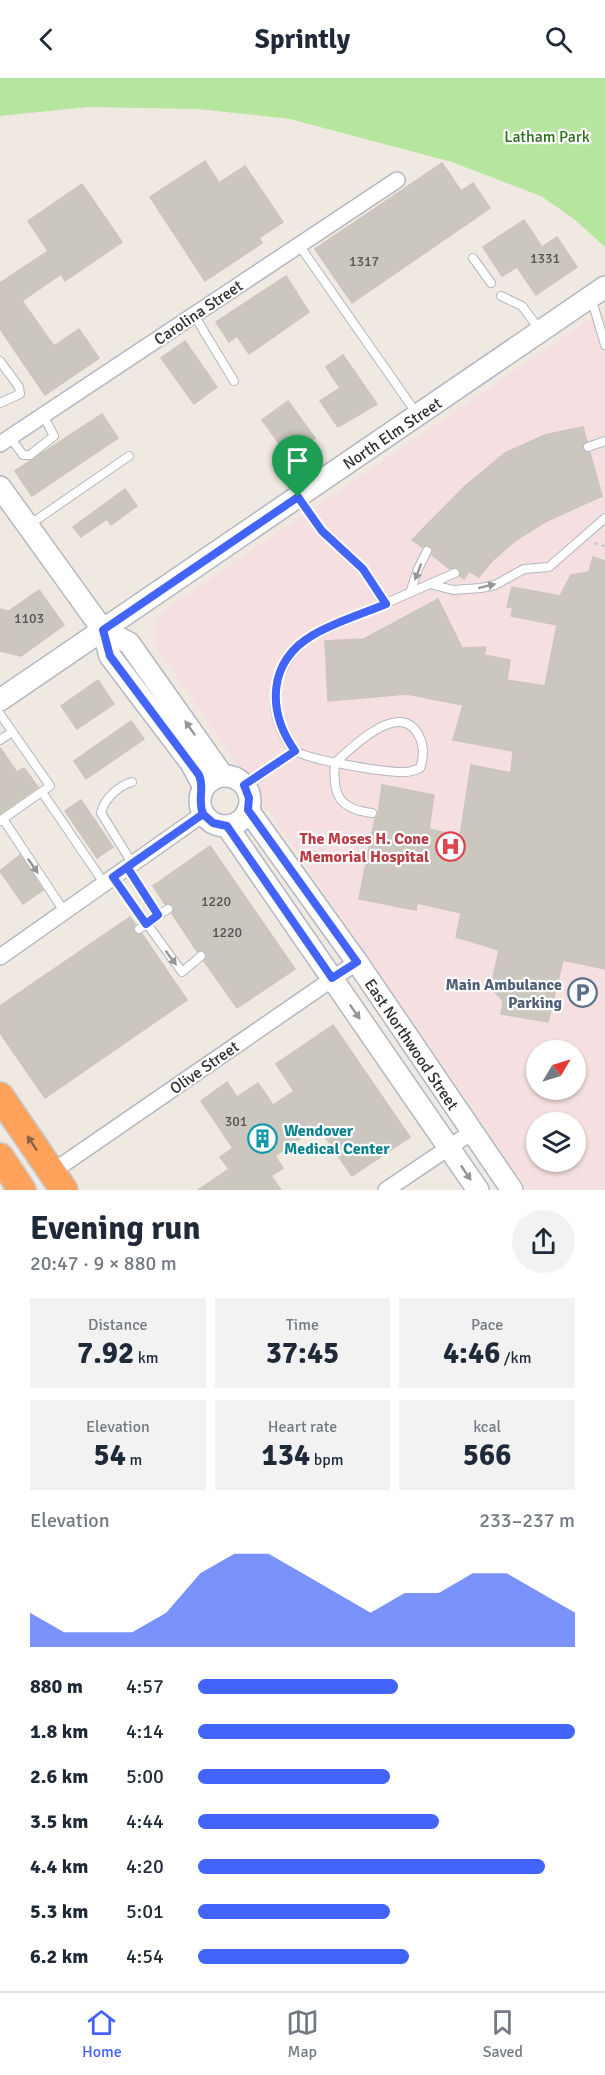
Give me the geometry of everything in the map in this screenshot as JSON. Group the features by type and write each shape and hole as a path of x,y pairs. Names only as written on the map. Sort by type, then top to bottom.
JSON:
{"highway":[{"path":"0,1096 58,1181"},
{"path":"0,1157 22,1190"}],"street":[{"name":"Carolina Street","path":"5,440 396,180"},
{"name":"North Elm Street","path":"0,700 598,292"},
{"path":"0,487 103,630 110,656 195,769 204,787"},
{"path":"103,630 129,643 223,776"},
{"path":"0,957 203,814 200,802 204,787 213,779 223,776 234,778 244,785"},
{"name":"East Northwood Street","path":"244,785 249,798 248,810 357,962 512,1190"},
{"path":"227,826 240,820 248,810"},
{"name":"East Northwood Street","path":"203,814 213,823 227,826 478,1190"},
{"name":"Olive Street","path":"58,1181 332,978 357,962"},
{"path":"386,1190 472,1132"}],"lane":[{"path":"299,245 418,415"},
{"path":"473,258 491,283"},
{"path":"598,292 605,345"},
{"path":"501,296 522,306 540,331"},
{"path":"194,315 234,381"},
{"path":"0,361 19,387 21,394 0,403"},
{"path":"5,440 22,455 30,455 54,436 43,415"},
{"path":"588,447 605,441"},
{"path":"28,525 129,456"},
{"path":"430,584 453,590 481,588 495,585 524,569 549,567 605,518"},
{"path":"410,593 427,551"},
{"path":"372,813 354,811 340,798 334,783 335,763 365,735 376,728 392,723 407,724 416,730 422,743 423,761 420,768 404,773 335,763 295,751 284,736 275,705 276,684 285,664 302,642 313,635 455,573"},
{"path":"0,714 50,786 2,820 64,911"},
{"path":"0,740 12,732"},
{"path":"244,785 295,751"},
{"path":"132,782 110,796 102,806 101,813 158,915"},
{"path":"42,792 182,972 201,956"},
{"path":"139,929 168,909"}],"path":[{"path":"298,497 322,531 363,569 386,604"}],"shaded area":[{"name":"The Moses H. Cone Memorial Hospital","path":"605,309 605,1190 528,1190 155,644 155,628 162,612"}],"green space":[{"name":"Latham Park","path":"0,78 605,78 605,247 574,219 541,196 452,162 290,119 198,109 88,107 0,116"}],"building":[{"path":"205,161 219,183 245,166 283,222 259,238 262,243 205,281 150,197"},
{"path":"442,163 461,191 473,183 490,208 352,303 315,249"},
{"path":"82,184 122,242 65,281 61,274 22,301 54,346 79,329 99,358 45,395 0,329 0,283 48,251 28,221"},
{"path":"524,220 542,247 557,237 577,267 536,295 517,267 502,276 483,247"},
{"path":"286,276 309,312 249,354 237,336 229,342 216,322"},
{"path":"185,341 217,387 194,404 161,358"},
{"path":"343,355 377,404 338,427 320,401 340,388 326,367"},
{"path":"288,401 315,438 289,457 262,420"},
{"path":"102,414 118,438 32,496 15,471"},
{"path":"583,427 587,441 582,448 585,452 590,453 602,496 545,522 516,540 492,561 479,577 469,571 464,579 460,576 459,569 450,569 432,555 433,550 430,546 422,547 412,540 464,487 505,453 545,435"},
{"path":"125,489 137,506 111,525 107,519 81,537 73,527"},
{"path":"593,557 605,561 605,969 563,960 548,1022 501,1014 503,1001 491,988 499,950 456,937 461,913 417,903 416,910 359,899 375,818 378,815 382,785 434,795 429,829 460,836 471,765 511,773 513,751 453,740 463,705 407,694 328,701 325,641 364,639 438,599 462,648 486,647 484,655 510,660 507,680 545,686 557,625 511,616 513,608 507,607 512,587 560,596 571,575 589,572"},
{"path":"39,590 64,625 21,656 0,651 0,609 9,611"},
{"path":"98,680 114,704 77,729 61,706"},
{"path":"131,721 144,739 86,779 74,761"},
{"path":"0,748 17,772 24,768 38,787 0,814"},
{"path":"81,800 113,847 97,858 65,811"},
{"path":"210,846 295,969 237,1008 204,961 206,953 197,951 172,914 173,905 165,904 153,886"},
{"path":"20,855 43,890 23,904 0,871"},
{"path":"130,917 135,924 134,932 142,934 187,1000 45,1098 0,1033 0,1006"},
{"path":"333,1025 410,1137 352,1176 318,1126 275,1156 283,1168 271,1176 281,1190 198,1190 229,1169 220,1157 233,1148 201,1101 227,1082 237,1097 258,1083 273,1105 294,1091 276,1064"}],"place":[{"name":"The Moses H. Cone Memorial Hospital","path":"450,847"},
{"name":"Main Ambulance Parking","path":"583,993"},
{"name":"Wendover Medical Center","path":"263,1139"}],"route":[{"path":"298,497 103,630 110,656 142,702 199,775 204,787 200,796 203,814 127,867 158,915 146,924 113,877 132,863 203,814 213,823 227,826 332,978 357,962 248,810 248,791 244,785 295,751 284,736 277,720 275,705 276,684 285,664 294,652 302,642 313,635 386,604 363,569 322,531 298,497"}]}
